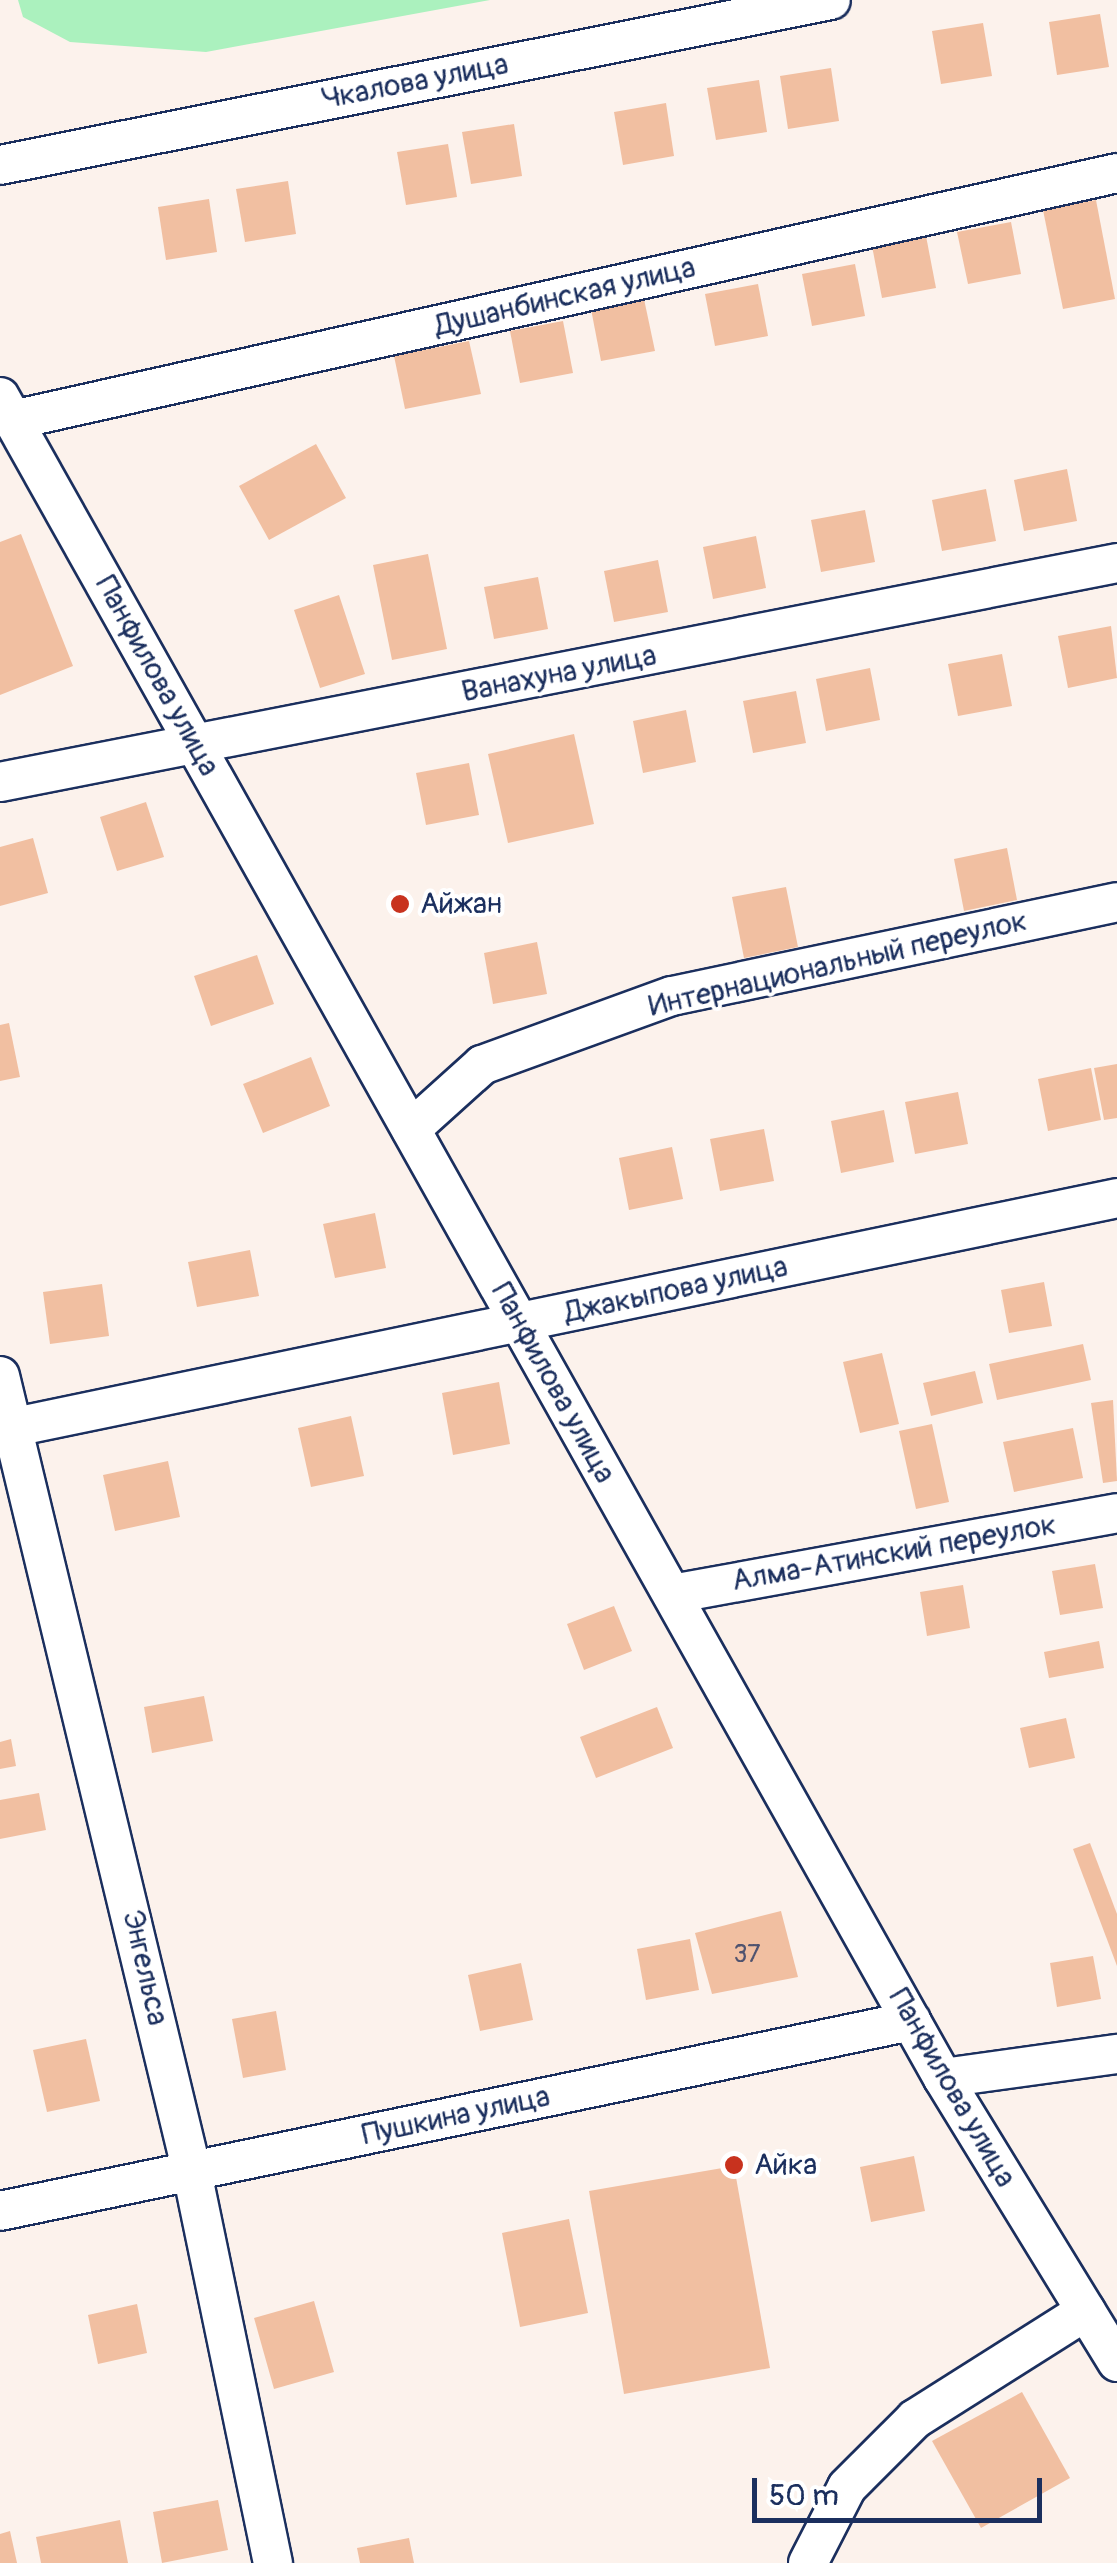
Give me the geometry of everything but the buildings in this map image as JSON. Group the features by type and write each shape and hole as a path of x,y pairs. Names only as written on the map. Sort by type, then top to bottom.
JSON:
{"street":[{"name":"Чкалова улица","path":"0,165 831,0"},
{"name":"Душанбинская улица","path":"7,408 1117,173"},
{"name":"Панфилова улица","path":"7,408 943,2078 1117,2362"},
{"name":"Ванахуна улица","path":"0,782 1117,563"},
{"name":"Интернациональный переулок","path":"411,1129 482,1065 672,996 1117,902"},
{"name":"Джакыпова улица","path":"9,1429 1117,1198"},
{"name":"Энгельса","path":"0,1376 9,1429 192,2172 273,2563"},
{"name":"Алма-Атинский переулок","path":"672,1594 1117,1513"},
{"name":"Пушкина улица","path":"0,2210 911,2020"},
{"path":"943,2078 1117,2054"},
{"path":"808,2563 847,2488 915,2419 1086,2311"}],"green space":[{"path":"18,0 490,0 206,52 70,42 23,17"}],"place":[{"name":"Айжан","path":"400,904"},
{"name":"Айка","path":"734,2165"}]}
